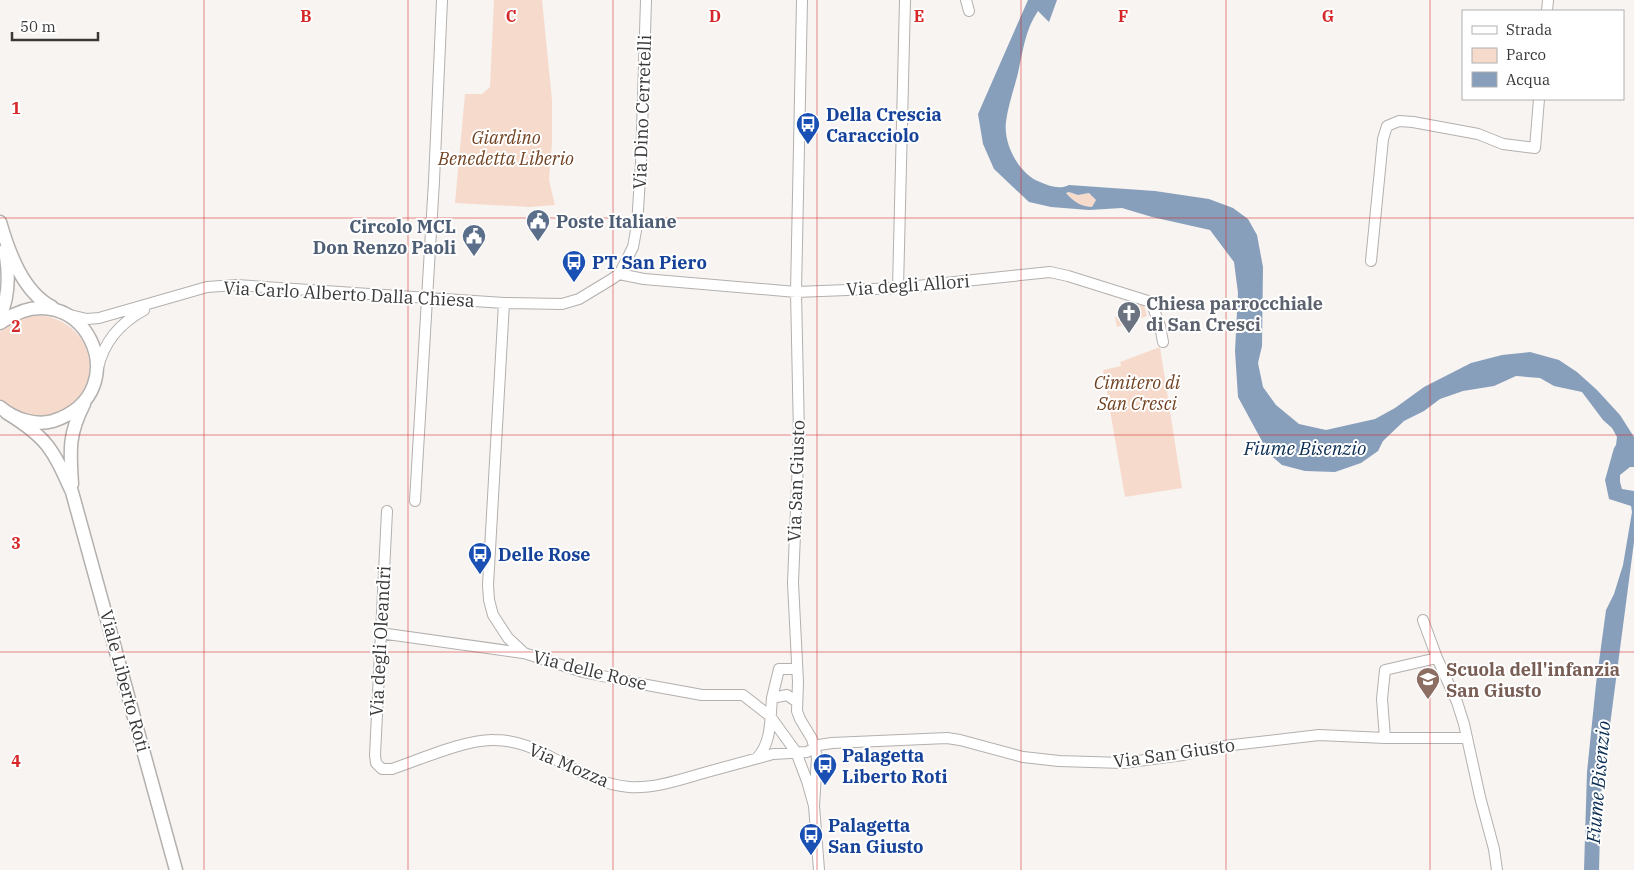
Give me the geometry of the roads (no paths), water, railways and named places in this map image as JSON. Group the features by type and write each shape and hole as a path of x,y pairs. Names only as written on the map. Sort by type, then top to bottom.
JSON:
{"street":[{"path":"415,501 434,181 442,0"},
{"name":"Via San Giusto","path":"802,0 796,292 799,435 793,583 797,702 799,716 812,737 815,747"},
{"path":"898,288 905,0"},
{"path":"966,0 969,11"},
{"name":"Via Dino Cerretelli","path":"619,274 633,247 637,225 641,163 645,2"},
{"path":"1371,261 1383,139 1386,126 1399,121 1413,122 1478,134 1503,144 1535,148 1540,100"},
{"path":"1,225 20,274 27,286 41,300 74,319 89,336 95,351 95,380"},
{"path":"0,316 4,306 8,278 1,225"},
{"name":"Via degli Allori","path":"619,274 653,280 796,292 898,288 1050,272 1151,302 1160,326 1162,342"},
{"name":"Via Carlo Alberto Dalla Chiesa","path":"62,312 87,319 99,318 207,287 236,285 504,303 567,304 619,274"},
{"name":"Via Carlo Alberto Dalla Chiesa","path":"95,380 103,350 116,329 139,313 165,299"},
{"name":"Via delle Rose","path":"504,303 490,545 489,600 492,615 503,631 524,653 583,672 636,684 702,695 743,695 770,716"},
{"path":"0,323 13,314 27,309 44,308 62,312"},
{"name":"Viale Liberto Roti","path":"4,410 30,422 47,422 65,417 82,404 95,380"},
{"name":"Viale Liberto Roti","path":"72,492 70,440 74,426 95,380"},
{"name":"Viale Liberto Roti","path":"4,410 34,431 49,446 72,492 176,870"},
{"name":"Via degli Oleandri","path":"382,770 376,763 375,754 387,511"},
{"path":"1423,620 1437,658 1457,702 1464,724 1494,849 1497,870"},
{"path":"380,633 524,653"},
{"path":"1385,738 1382,698 1385,670 1437,658"},
{"path":"757,758 764,750 767,742 772,698 779,669 797,670"},
{"path":"772,698 787,695 797,702"},
{"path":"770,716 796,752 814,806"},
{"name":"Via San Giusto","path":"796,752 807,752 815,747 832,743 947,738 1023,757 1060,761 1123,763 1183,755 1224,746 1319,735 1385,738 1466,738"},
{"name":"Via Mozza","path":"382,770 392,769 463,745 492,740 530,747 584,775 630,787 661,784 757,758 783,752 796,752"},
{"path":"815,747 817,762 814,806 819,870"}],"water":[{"name":"Fiume Bisenzio","path":"1028,0 1057,0 1049,22 1038,11 1025,41 1006,122 1007,140 1014,157 1032,178 1051,186 1062,187 1069,185 1155,191 1209,199 1233,208 1248,219 1257,235 1263,267 1262,346 1258,363 1263,387 1276,405 1299,424 1326,430 1375,419 1395,408 1424,387 1471,363 1502,355 1530,352 1559,360 1577,372 1620,415 1634,437 1634,467 1630,467 1620,475 1620,482 1622,489 1634,491 1634,542 1601,794 1599,870 1584,870 1587,772 1606,610 1614,594 1623,565 1632,512 1631,506 1609,499 1605,480 1617,437 1612,428 1603,420 1582,392 1554,386 1540,378 1516,376 1494,386 1463,391 1440,399 1424,411 1404,421 1383,441 1378,451 1361,463 1335,472 1305,471 1282,465 1269,454 1238,397 1235,351 1238,293 1234,262 1210,230 1122,208 1089,210 1051,207 1029,202 994,169 983,144 978,114","holes":["1066,193 1078,195 1089,193 1096,200 1092,207 1084,206"]}],"place":[{"name":"Della Crescia Caracciolo","path":"808,145"},
{"name":"Poste Italiane","path":"538,242"},
{"name":"Circolo MCL Don Renzo Paoli","path":"474,257"},
{"name":"PT San Piero","path":"574,283"},
{"name":"Chiesa parrocchiale di San Cresci","path":"1129,334"},
{"name":"Delle Rose","path":"480,575"},
{"name":"Scuola dell'infanzia San Giusto","path":"1428,700"},
{"name":"Palagetta Liberto Roti","path":"825,786"},
{"name":"Palagetta San Giusto","path":"811,856"}],"park label":[{"name":"Giardino Benedetta Liberio","path":"506,147"},
{"name":"Cimitero di San Cresci","path":"1137,392"}]}
